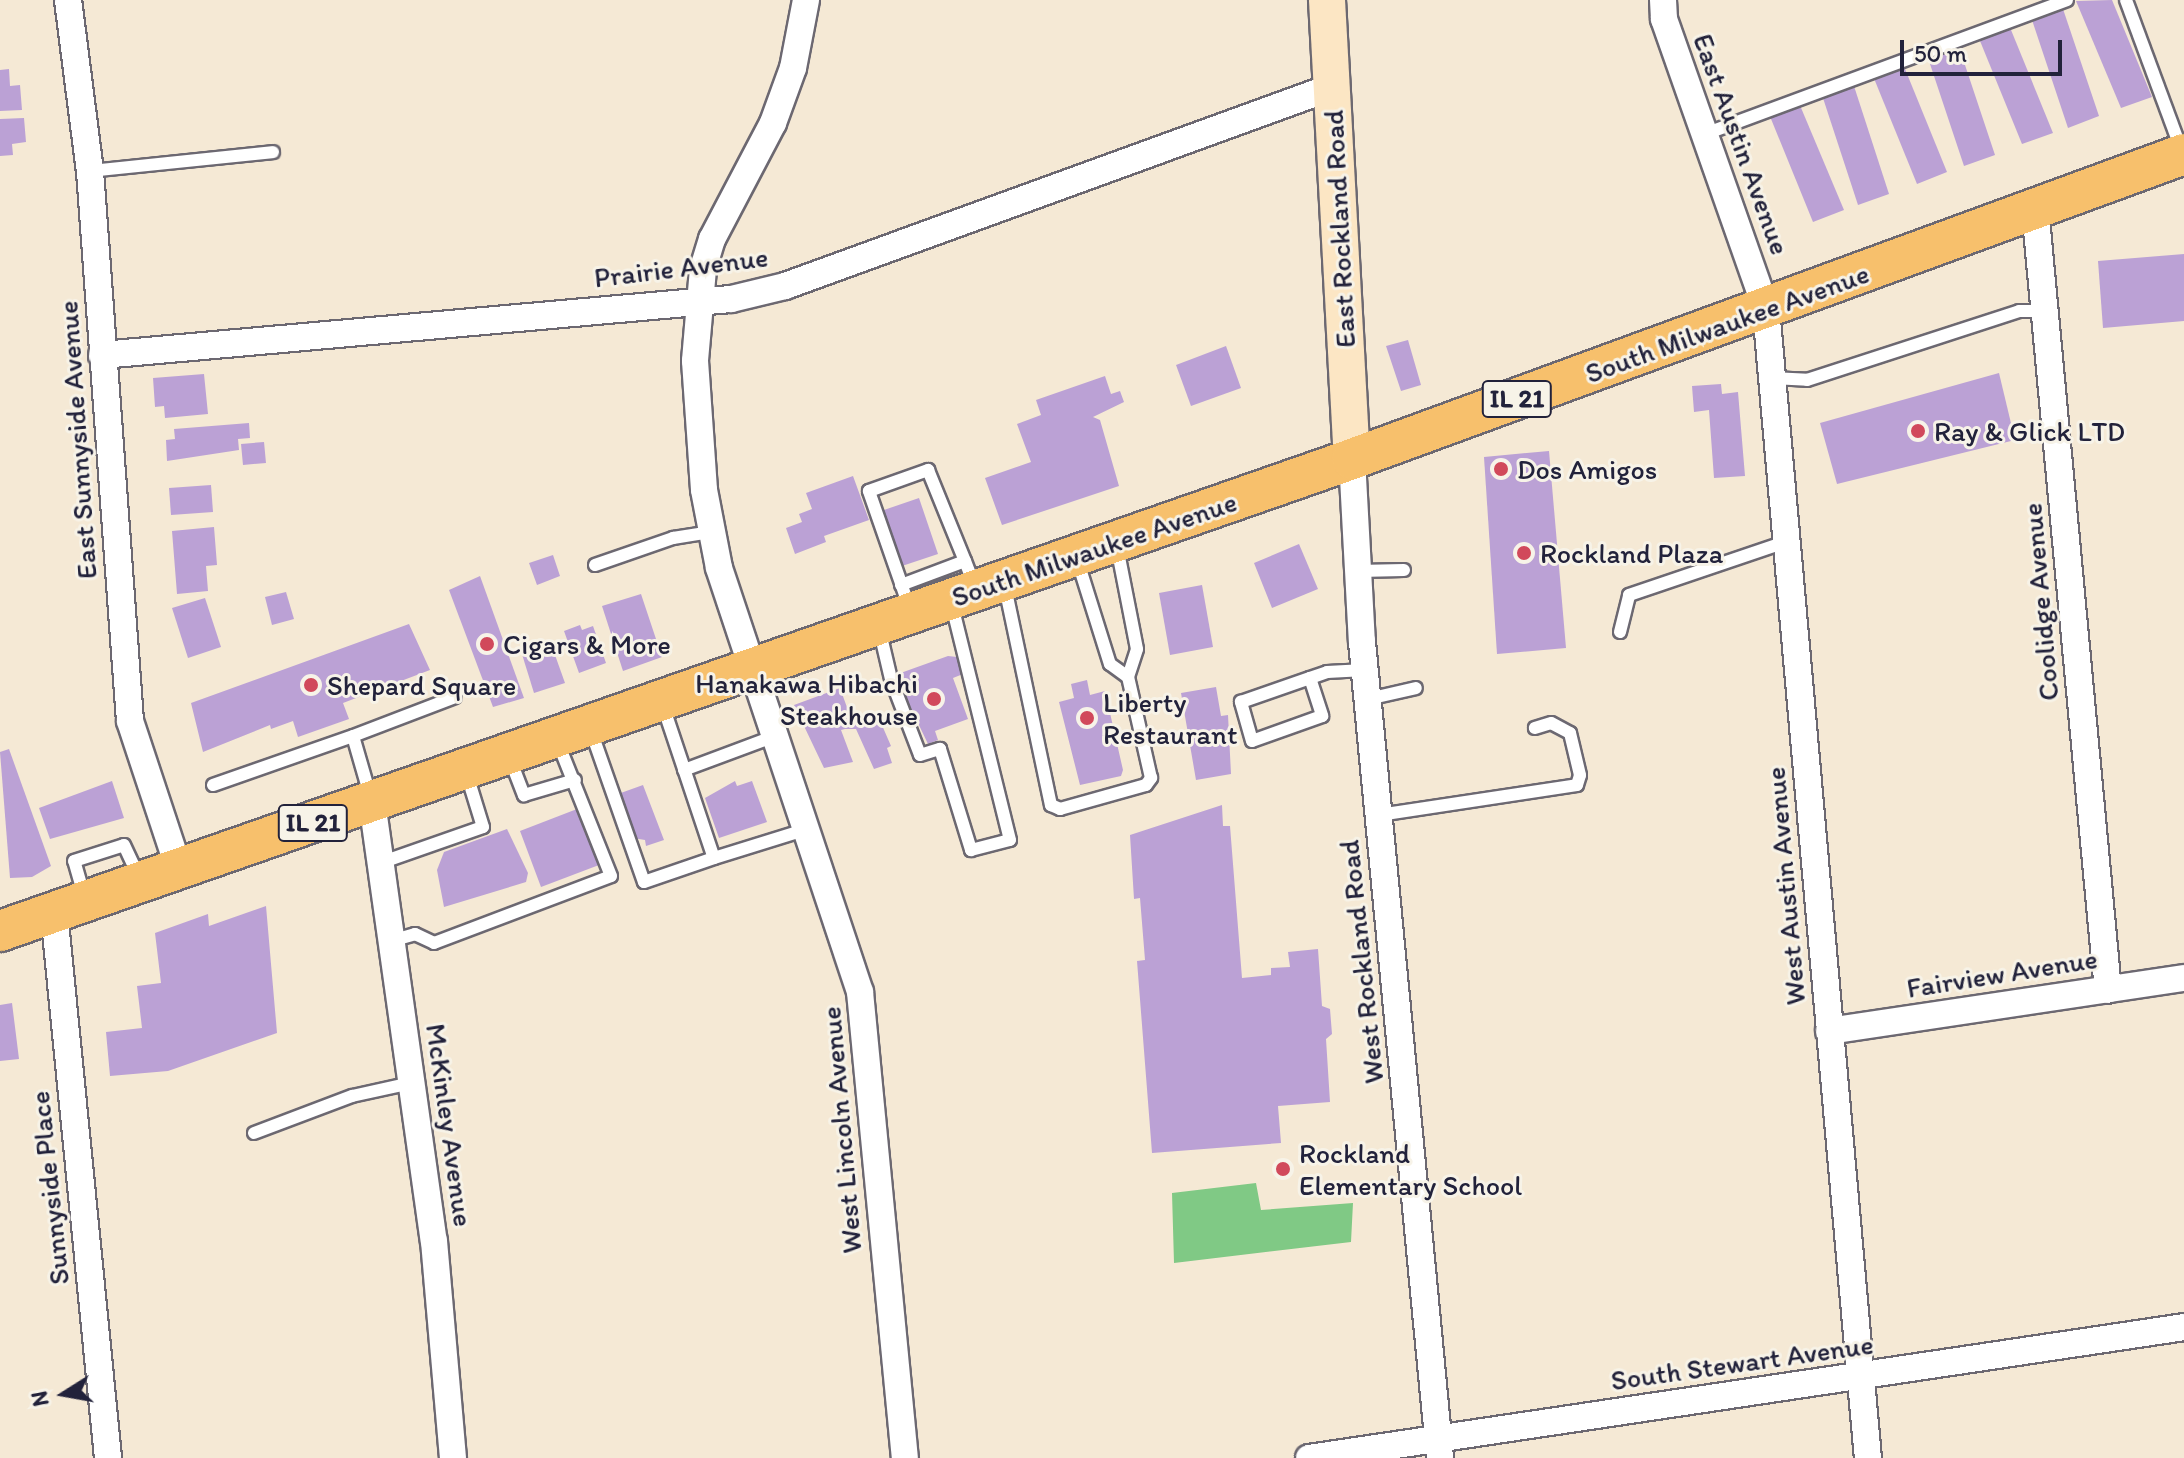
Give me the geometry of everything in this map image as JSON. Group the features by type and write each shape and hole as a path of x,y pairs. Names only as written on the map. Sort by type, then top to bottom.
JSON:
{"main road":[{"name":"South Milwaukee Avenue","path":"0,931 752,668 897,607 974,582 1076,555 1352,459 2184,154"}],"street":[{"name":"East Sunnyside Avenue","path":"68,0 90,171 130,721 179,869"},
{"name":"West Lincoln Avenue","path":"806,0 793,68 773,123 712,239 700,302 695,361 712,532 752,668 860,992 905,1458"},
{"name":"East Rockland Road","path":"1327,0 1352,459"},
{"name":"East Austin Avenue","path":"1663,0 1664,19 1766,309"},
{"name":"Prairie Avenue","path":"102,355 700,302 785,286 1332,87"},
{"name":"Coolidge Avenue","path":"2035,208 2108,990"},
{"name":"West Austin Avenue","path":"1766,309 1868,1458"},
{"name":"West Rockland Road","path":"1352,459 1365,670 1440,1448"},
{"name":"McKinley Avenue","path":"372,802 434,1241 453,1458"},
{"name":"Sunnyside Place","path":"70,907 108,1458"},
{"name":"Fairview Avenue","path":"1829,1031 2184,978"},
{"name":"South Stewart Avenue","path":"1309,1458 1440,1448 2184,1327"}],"lane":[{"path":"1705,134 2067,0"},
{"path":"2126,0 2184,154"},
{"path":"90,171 273,152"},
{"path":"1772,378 1807,380 2019,311 2045,311"},
{"path":"974,582 1010,840 971,850 940,749 920,755 891,679 897,607 867,493 925,470 974,582 1055,809 1150,783 1128,677 1137,649 1116,541"},
{"path":"595,565 673,538 712,532"},
{"path":"1620,632 1629,595 1786,542"},
{"path":"1076,555 1110,664 1128,677"},
{"path":"1358,571 1404,570"},
{"path":"1310,678 1320,718 1252,741 1240,707 1310,678 1365,670"},
{"path":"1368,699 1416,688"},
{"path":"213,785 455,697"},
{"path":"661,700 714,858"},
{"path":"1379,815 1577,785 1580,775 1570,733 1551,723 1535,728"},
{"path":"391,941 415,934 434,943 609,878 575,780 572,731"},
{"path":"572,731 644,882 807,829"},
{"path":"353,736 372,802"},
{"path":"684,770 775,736"},
{"path":"508,754 524,795 575,780"},
{"path":"380,863 483,827 465,769"},
{"path":"254,1133 352,1096 411,1083"}],"green space":[{"path":"1256,1183 1261,1210 1353,1203 1351,1242 1174,1263 1172,1193"}],"building":[{"path":"2112,0 2152,97 2121,108 2076,1"},
{"path":"2062,6 2099,116 2068,128 2031,17"},
{"path":"2009,25 2053,133 2022,144 1978,36"},
{"path":"1958,44 1995,155 1964,166 1927,55"},
{"path":"1903,64 1947,172 1917,184 1873,76"},
{"path":"9,69 10,86 20,85 22,110 0,111 0,70"},
{"path":"1853,83 1889,194 1858,205 1822,95"},
{"path":"1799,103 1844,210 1813,222 1769,114"},
{"path":"24,118 26,142 12,144 13,155 0,156 0,119"},
{"path":"2184,254 2184,321 2103,328 2098,261"},
{"path":"1408,340 1421,385 1401,391 1386,346"},
{"path":"1226,346 1241,388 1191,406 1176,365"},
{"name":"Ray & Glick LTD","path":"1999,373 2015,440 1837,484 1820,423"},
{"path":"204,374 208,414 165,418 164,406 155,407 153,378"},
{"path":"1105,376 1111,394 1120,391 1124,402 1093,417 1100,420 1119,486 1002,525 985,478 1031,462 1017,424 1041,415 1036,400"},
{"path":"1721,384 1722,394 1738,392 1745,476 1714,478 1709,410 1694,412 1692,386"},
{"path":"249,423 250,438 238,439 239,450 167,461 166,440 175,439 174,429"},
{"path":"264,442 266,463 243,465 241,444"},
{"name":"Rockland Plaza","path":"1549,451 1566,648 1497,654 1484,457"},
{"path":"853,476 869,520 824,536 826,542 795,554 786,528 802,522 799,514 812,509 806,493"},
{"path":"211,485 213,512 171,515 169,488"},
{"path":"919,498 938,554 899,567 881,511"},
{"path":"214,527 217,565 206,566 208,591 177,594 172,531"},
{"path":"1299,544 1318,589 1272,608 1254,563"},
{"path":"553,555 560,576 537,585 529,563"},
{"name":"Cigars & More","path":"480,576 524,698 493,707 449,590"},
{"path":"1202,585 1213,647 1170,655 1159,593"},
{"path":"286,592 294,619 272,625 265,597"},
{"path":"641,594 662,657 623,671 602,606"},
{"path":"205,598 221,647 188,658 172,608"},
{"name":"Shepard Square","path":"409,624 430,670 343,703 349,719 298,737 293,721 271,729 270,725 203,752 191,703"},
{"path":"580,625 582,630 593,626 606,663 579,673 564,631"},
{"path":"550,641 565,683 534,693 521,651"},
{"name":"Hanakawa Hibachi Steakhouse","path":"948,656 957,657 963,674 953,678 968,719 935,731 938,740 928,744 895,675"},
{"name":"Liberty Restaurant","path":"1087,680 1090,695 1105,691 1123,770 1121,776 1080,785 1059,702 1074,698 1071,684"},
{"path":"1216,687 1221,716 1228,715 1231,774 1196,780 1181,693"},
{"path":"840,688 853,724 878,716 891,746 887,748 892,763 874,769 856,729 845,729 841,730 853,762 824,768 794,705"},
{"path":"9,749 51,866 32,877 10,878 0,752"},
{"path":"112,781 124,818 50,839 39,808"},
{"path":"735,781 737,786 752,781 767,822 719,838 705,798"},
{"path":"643,785 664,840 646,846 645,840 633,838 618,794"},
{"name":"Rockland Elementary School","path":"1222,805 1223,826 1230,826 1242,978 1271,975 1271,968 1290,967 1288,952 1318,949 1322,1006 1330,1009 1332,1034 1326,1039 1330,1102 1278,1106 1281,1143 1152,1153 1137,961 1145,960 1140,898 1134,899 1130,835"},
{"path":"577,809 599,865 541,887 520,831"},
{"path":"507,829 528,873 526,882 444,907 437,870 444,852"},
{"path":"266,906 277,1033 168,1071 110,1076 106,1032 142,1028 137,986 161,983 155,933 208,914 209,926"},
{"path":"12,1003 19,1059 0,1061 0,1005"}],"place":[{"name":"Ray & Glick LTD","path":"1918,431"},
{"name":"Dos Amigos","path":"1501,469"},
{"name":"Rockland Plaza","path":"1524,553"},
{"name":"Cigars & More","path":"487,644"},
{"name":"Shepard Square","path":"311,685"},
{"name":"Hanakawa Hibachi Steakhouse","path":"934,699"},
{"name":"Liberty Restaurant","path":"1087,718"},
{"name":"Rockland Elementary School","path":"1283,1169"}]}
